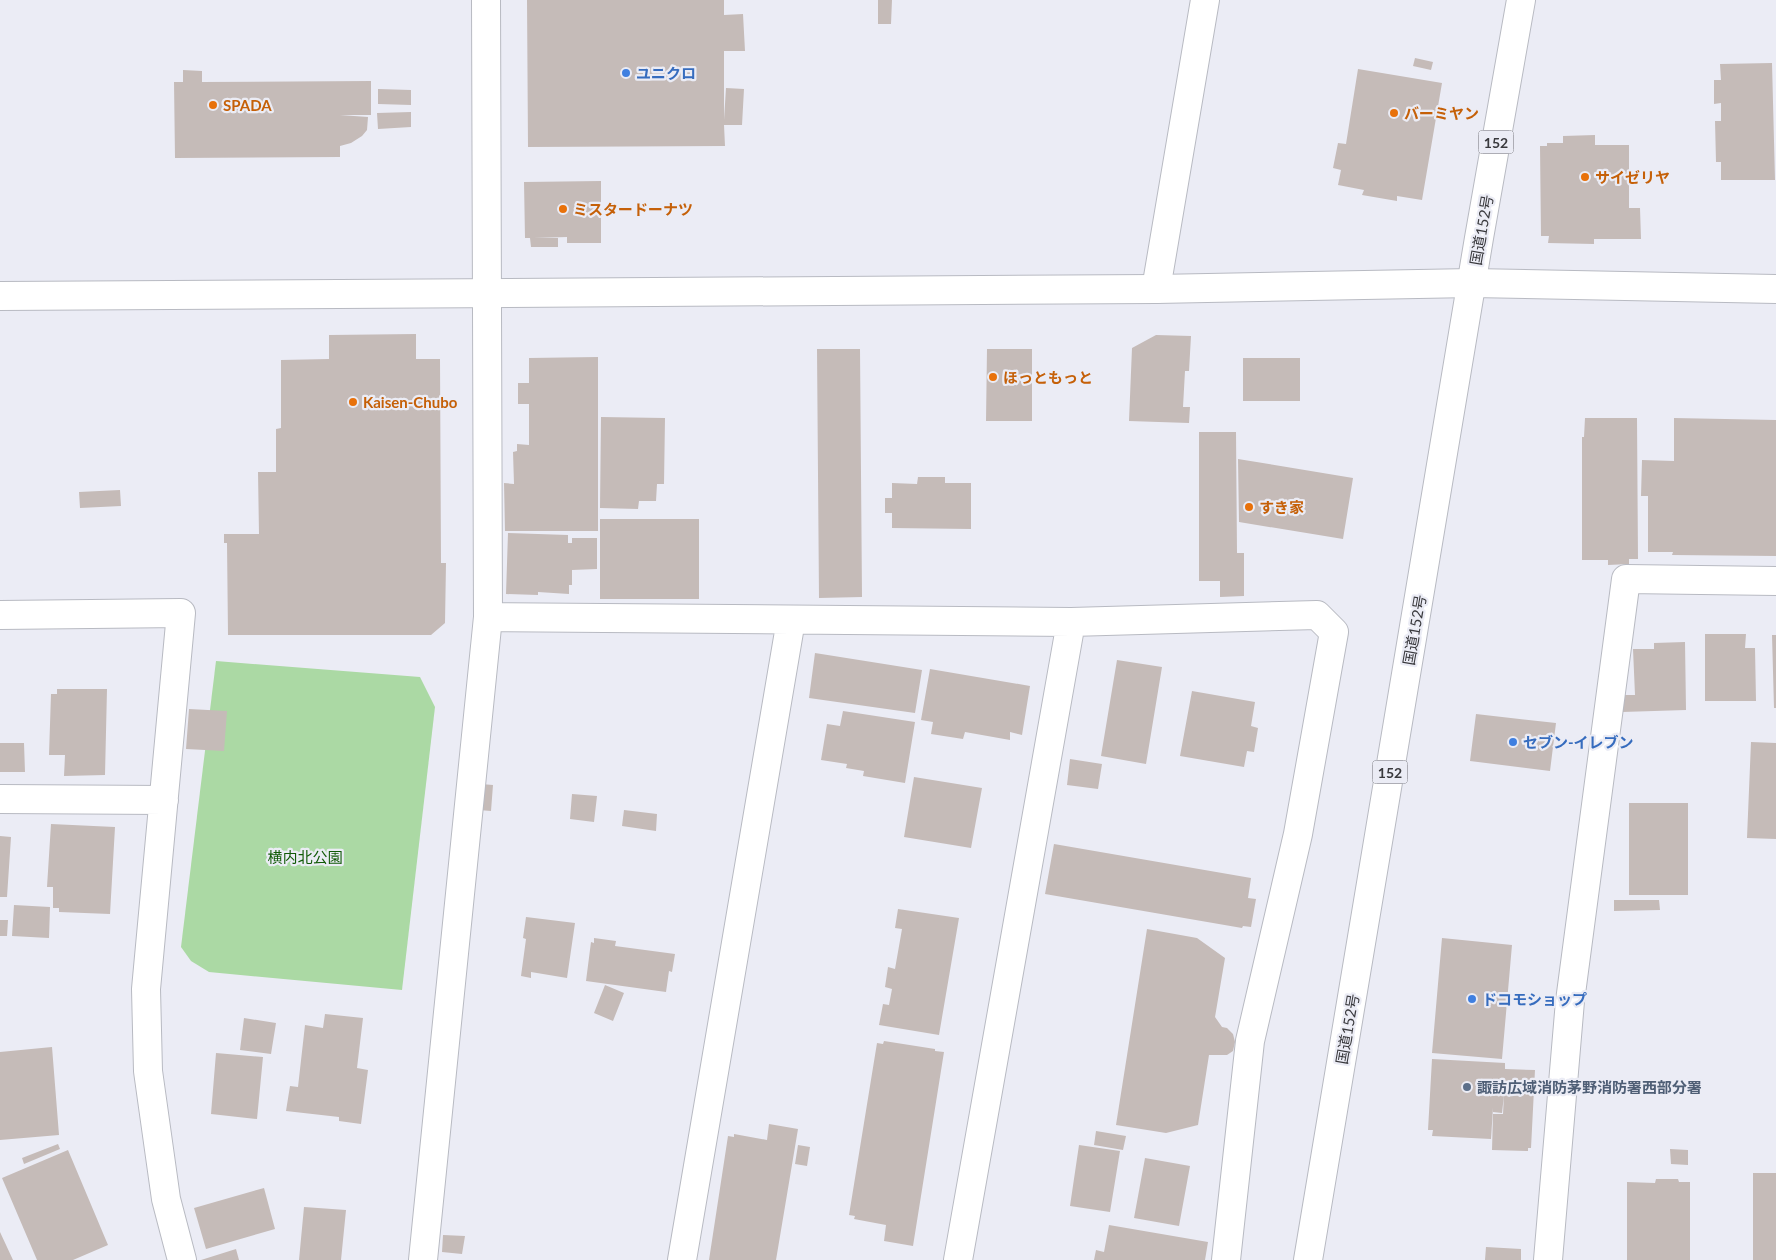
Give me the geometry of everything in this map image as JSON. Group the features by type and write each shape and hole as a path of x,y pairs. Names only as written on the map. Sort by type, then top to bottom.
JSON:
{"main road":[{"path":"423,1260 488,617 486,0"},
{"path":"1156,289 1205,0"},
{"name":"国道152号","path":"1308,1260 1521,0"},
{"path":"0,296 1156,289 1472,283 1776,290"},
{"path":"1548,1260 1570,1001 1626,579 1776,581"},
{"path":"0,615 181,613 146,989 148,1071 166,1199 182,1260"},
{"path":"488,617 1071,622 1317,614 1334,632 1298,834 1250,1041 1226,1260"},
{"path":"682,1260 791,620"},
{"path":"958,1260 1071,622"},
{"path":"0,799 164,800"}],"green space":[{"name":"横内北公園","path":"216,661 420,677 435,707 402,990 209,972 191,961 181,947"}],"building":[{"name":"ユニクロ","path":"527,0 724,0 724,15 743,14 745,51 724,51 724,120 726,88 744,89 742,125 724,125 725,146 528,147"},
{"path":"878,0 892,0 891,24 878,24"},
{"path":"1415,58 1433,62 1431,70 1413,66"},
{"path":"1772,63 1775,180 1721,180 1721,162 1716,162 1715,121 1721,121 1721,103 1714,104 1714,80 1721,80 1720,64"},
{"name":"バーミヤン","path":"1358,69 1442,83 1422,200 1397,196 1397,201 1362,195 1364,190 1338,185 1341,170 1333,168 1338,143 1346,144"},
{"path":"183,70 202,71 202,82 371,81 371,115 340,115 368,117 367,130 362,136 351,143 340,146 340,157 175,158 174,82 183,82"},
{"path":"378,89 411,90 411,105 378,104"},
{"path":"411,112 411,127 378,129 377,113"},
{"name":"サイゼリヤ","path":"1595,135 1595,145 1629,145 1629,208 1640,208 1641,239 1594,239 1594,244 1548,243 1549,236 1541,236 1540,146 1547,146 1547,143 1563,143 1563,136"},
{"name":"ミスタードーナツ","path":"601,181 601,243 567,243 567,237 534,238 558,238 558,247 531,247 530,238 525,238 524,182"},
{"path":"416,334 416,359 440,359 441,563 446,563 445,623 431,635 228,635 227,543 224,543 224,534 259,534 258,472 276,472 276,429 281,428 281,360 329,359 329,335"},
{"path":"1156,335 1191,336 1189,371 1185,371 1183,407 1190,407 1189,423 1129,421 1132,348"},
{"path":"817,349 860,349 862,597 819,598"},
{"path":"987,349 1032,349 1032,421 986,421"},
{"path":"598,357 598,531 505,531 504,483 514,484 513,452 517,451 517,444 529,445 529,404 518,404 518,383 529,383 529,358"},
{"path":"1243,358 1300,358 1300,401 1243,401"},
{"path":"601,417 665,418 664,484 657,484 656,501 639,501 638,509 600,508"},
{"path":"1585,418 1637,418 1638,559 1629,559 1629,564 1608,565 1608,560 1582,560 1582,437 1584,437"},
{"path":"1674,418 1776,420 1776,556 1672,555 1673,552 1648,552 1648,496 1641,496 1642,460 1674,461"},
{"path":"1199,432 1236,432 1237,553 1244,553 1244,596 1220,597 1220,581 1199,581"},
{"path":"1238,459 1353,478 1343,539 1239,522"},
{"path":"918,477 945,477 945,483 971,483 971,529 892,528 892,513 885,513 885,498 892,498 892,483 917,484"},
{"path":"120,490 121,506 80,508 79,492"},
{"path":"600,519 699,519 699,599 600,599"},
{"path":"508,533 568,535 568,543 572,543 572,538 597,538 597,569 572,570 572,585 569,585 569,594 538,592 538,595 506,594"},
{"path":"1705,634 1746,634 1745,648 1755,648 1756,701 1705,701"},
{"path":"1772,635 1776,635 1776,708 1774,708"},
{"path":"1685,642 1686,710 1622,712 1622,695 1635,695 1633,649 1654,649 1654,643"},
{"path":"815,653 922,670 915,713 809,698"},
{"path":"1117,660 1162,667 1146,764 1101,756"},
{"path":"930,669 1030,686 1022,735 1010,732 1010,740 965,732 963,739 931,734 933,722 921,720"},
{"path":"57,689 107,689 105,775 64,776 65,755 49,755 51,694 57,694"},
{"path":"1192,691 1255,702 1251,726 1258,728 1254,752 1247,751 1244,767 1180,756"},
{"path":"189,709 227,711 224,751 186,749"},
{"path":"843,711 915,722 905,783 863,776 864,771 846,768 847,764 821,760 827,724 840,726"},
{"name":"セブン-イレブン","path":"1476,714 1556,723 1550,771 1470,761"},
{"path":"1751,742 1776,743 1776,839 1747,838"},
{"path":"0,743 24,743 25,772 0,772"},
{"path":"1070,759 1102,764 1098,789 1067,785"},
{"path":"914,777 982,788 971,848 904,837"},
{"path":"481,784 493,785 491,811 479,810"},
{"path":"572,794 597,796 594,822 570,819"},
{"path":"1629,803 1688,803 1688,895 1629,895"},
{"path":"624,810 657,814 656,831 622,826"},
{"path":"51,824 115,827 110,914 59,912 59,908 53,908 53,887 47,887"},
{"path":"0,836 11,837 7,897 0,897"},
{"path":"1054,844 1251,878 1248,898 1256,899 1251,927 1243,926 1242,928 1045,894"},
{"path":"1614,900 1659,900 1660,910 1614,911"},
{"path":"14,905 50,907 49,938 12,936"},
{"path":"898,909 959,918 939,1035 879,1025 883,1004 889,1005 892,989 885,987 888,967 895,969 902,929 895,928"},
{"path":"526,917 575,923 567,978 531,972 531,978 521,976 526,939 523,938"},
{"path":"0,920 8,920 7,936 0,936"},
{"path":"1147,929 1197,938 1225,958 1215,1017 1222,1027 1227,1028 1233,1034 1235,1042 1233,1051 1227,1055 1209,1055 1198,1125 1166,1133 1116,1125"},
{"path":"594,938 616,941 615,946 675,954 672,972 669,971 666,992 586,981 591,942 594,943"},
{"name":"ドコモショップ","path":"1442,938 1512,945 1502,1059 1432,1053"},
{"path":"605,985 624,993 613,1021 594,1013"},
{"path":"325,1014 363,1018 357,1068 368,1070 361,1124 339,1121 339,1117 286,1111 290,1086 298,1087 305,1025 323,1028"},
{"path":"244,1018 276,1023 271,1054 240,1050"},
{"path":"884,1041 944,1052 913,1246 884,1241 886,1225 854,1219 855,1216 849,1215 877,1043 883,1044"},
{"path":"52,1047 59,1135 0,1140 0,1052"},
{"path":"216,1053 263,1057 257,1119 211,1114"},
{"name":"諏訪広域消防茅野消防署西部分署","path":"1432,1059 1505,1063 1505,1069 1535,1070 1531,1148 1528,1148 1528,1151 1492,1150 1493,1114 1503,1114 1504,1095 1502,1113 1493,1112 1493,1108 1491,1139 1432,1136 1433,1130 1428,1130"},
{"path":"769,1124 798,1129 776,1260 709,1260 728,1136 734,1137 734,1134 767,1140"},
{"path":"1096,1131 1126,1136 1123,1150 1094,1145"},
{"path":"58,1144 60,1149 24,1164 22,1158"},
{"path":"798,1145 810,1147 807,1166 795,1164"},
{"path":"1079,1145 1120,1151 1110,1212 1070,1206"},
{"path":"1670,1149 1688,1150 1688,1165 1671,1164"},
{"path":"68,1150 108,1245 73,1260 37,1260 2,1178"},
{"path":"1145,1158 1190,1166 1179,1226 1134,1218"},
{"path":"1753,1173 1776,1173 1776,1260 1753,1260"},
{"path":"1656,1179 1678,1179 1679,1182 1690,1182 1690,1260 1627,1260 1627,1182 1655,1183"},
{"path":"264,1188 275,1229 206,1249 194,1208"},
{"path":"304,1207 346,1210 341,1260 299,1260"},
{"path":"1109,1225 1208,1242 1205,1260 1094,1260 1096,1250 1104,1252"},
{"path":"0,1232 13,1260 0,1260"},
{"path":"443,1235 465,1236 462,1254 442,1252"},
{"path":"1486,1247 1521,1249 1521,1260 1485,1260"},
{"path":"236,1249 239,1260 201,1260"}],"place":[{"name":"ユニクロ","path":"626,73"},
{"name":"SPADA","path":"213,105"},
{"name":"バーミヤン","path":"1394,113"},
{"name":"サイゼリヤ","path":"1585,177"},
{"name":"ミスタードーナツ","path":"563,209"},
{"name":"ほっともっと","path":"993,377"},
{"name":"Kaisen-Chubo","path":"353,402"},
{"name":"すき家","path":"1249,507"},
{"name":"セブン-イレブン","path":"1513,742"},
{"name":"ドコモショップ","path":"1472,999"},
{"name":"諏訪広域消防茅野消防署西部分署","path":"1467,1087"}]}
